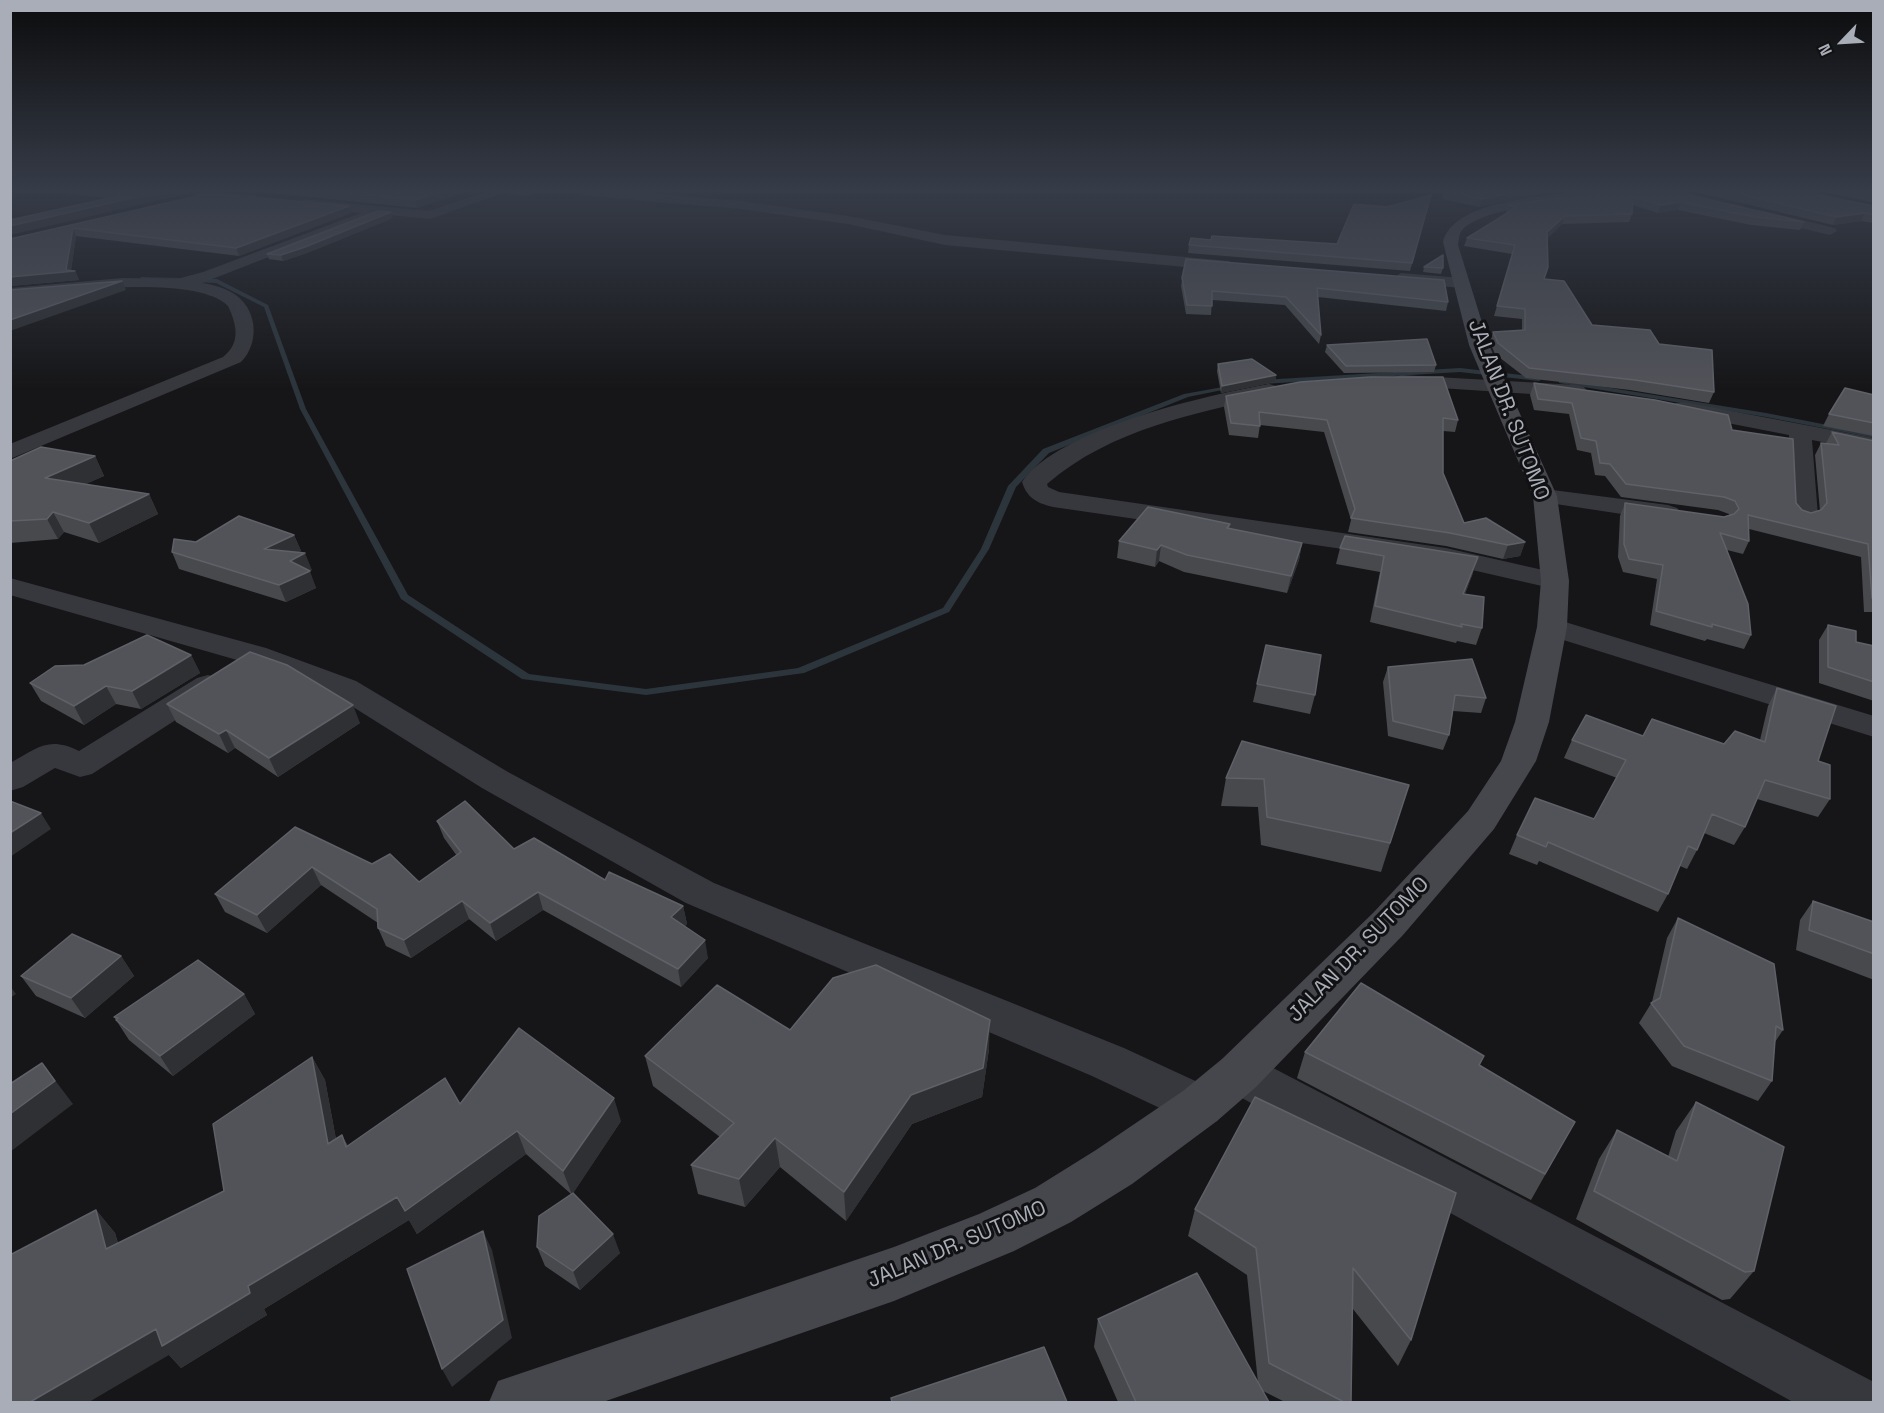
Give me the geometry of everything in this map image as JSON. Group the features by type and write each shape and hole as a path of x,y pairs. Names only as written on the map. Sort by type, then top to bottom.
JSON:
{"street":[{"path":"10,293 115,283 181,283 209,276 256,258"},
{"path":"1141,258 1240,267"},
{"name":"JALAN DR. SUTOMO","path":"519,1402 894,1274 995,1233 1053,1204 1114,1167 1200,1106 1239,1073 1388,924 1481,820 1518,761 1532,722 1552,627 1555,581 1545,496 1490,375 1454,258"},
{"path":"1380,277 1462,283"},
{"path":"10,452 120,408 230,360 240,353 244,346 245,329 237,307 230,299 209,290 181,283"},
{"path":"1373,382 1490,375 1595,393"},
{"path":"1287,387 1218,399 1161,416 1097,442 1044,471 1034,482 1037,491 1053,499 1435,554 1555,581"},
{"path":"1658,404 1874,446"},
{"path":"1800,431 1804,516"},
{"path":"1545,496 1695,517"},
{"path":"10,586 255,655 345,688 495,780 700,893 1108,1062 1200,1106"},
{"path":"1552,627 1874,727"},
{"path":"10,779 54,753 80,765 255,655"},
{"path":"1239,1073 1851,1402"}],"building":[{"path":"10,258 68,258 66,270 75,271 10,277"},
{"path":"1349,258 1413,258 1412,263"},
{"path":"1438,258 1443,258 1443,268 1424,267"},
{"path":"1511,258 1548,258 1548,267 1544,279 1564,281 1592,325 1650,330 1659,344 1712,350 1714,392 1529,368 1498,343 1493,332 1525,330 1525,309 1497,306"},
{"path":"1186,259 1444,280 1448,302 1317,288 1321,335 1286,297 1212,291 1212,306 1187,305 1182,278"},
{"path":"122,281 10,320 10,290"},
{"path":"1427,339 1436,365 1346,366 1327,345"},
{"path":"1252,359 1276,375 1222,386 1218,364"},
{"path":"1370,377 1443,377 1458,420 1443,418 1443,473 1464,523 1486,518 1525,542 1508,545 1450,533 1351,518 1355,509 1327,420 1259,412 1260,426 1231,423 1226,396 1300,382"},
{"path":"1534,383 1655,400 1728,415 1732,430 1793,439 1796,503 1802,510 1811,513 1821,510 1827,503 1821,443 1839,445 1832,432 1874,441 1874,598 1872,598 1868,544 1748,515 1749,541 1720,533 1748,604 1751,635 1656,611 1663,565 1629,559 1624,544 1625,503 1724,517 1734,514 1739,509 1735,501 1724,497 1626,484 1610,464 1600,463 1596,441 1581,438 1572,403 1538,399"},
{"path":"1845,388 1874,395 1874,423 1829,414"},
{"path":"41,447 95,456 45,478 149,494 89,523 53,512 47,519 10,521 10,461"},
{"path":"1148,507 1230,524 1227,528 1302,543 1291,576 1187,555 1161,545 1157,550 1119,541"},
{"path":"239,516 294,535 264,549 305,553 290,561 310,571 279,585 172,552 174,539 196,542"},
{"path":"1345,536 1478,557 1463,594 1484,597 1482,628 1461,624 1462,627 1375,606 1384,556 1340,548"},
{"path":"1828,625 1856,631 1856,642 1874,646 1874,682 1828,667"},
{"path":"147,635 191,655 132,691 106,686 74,706 30,683 55,666 84,665"},
{"path":"1266,645 1321,655 1315,695 1257,684"},
{"path":"250,652 287,665 353,705 269,758 226,730 219,734 167,704"},
{"path":"1472,659 1486,698 1455,695 1449,735 1393,721 1388,667"},
{"path":"1777,688 1836,706 1818,761 1830,765 1830,799 1765,780 1745,827 1712,814 1697,850 1688,846 1668,894 1548,842 1546,847 1517,835 1535,798 1594,819 1626,760 1572,740 1586,715 1643,736 1652,719 1724,744 1735,731 1765,742"},
{"path":"1242,741 1409,785 1390,843 1267,817 1264,779 1226,778"},
{"path":"10,801 41,813 10,833"},
{"path":"465,801 514,849 534,838 605,880 609,872 683,906 671,917 705,940 678,969 538,892 490,923 462,901 404,940 378,928 377,909 312,867 257,915 215,894 295,827 372,864 390,854 419,882 461,852 437,821"},
{"path":"1813,901 1874,922 1874,954 1809,930"},
{"path":"1678,918 1774,964 1783,1030 1776,1026 1772,1081 1684,1046 1651,1003 1660,998"},
{"path":"72,934 121,956 71,998 21,976"},
{"path":"198,960 244,994 160,1056 116,1020 118,1018 114,1017"},
{"path":"876,965 990,1020 983,1068 911,1095 844,1192 775,1138 739,1179 691,1165 734,1123 645,1056 717,985 790,1030 833,978"},
{"path":"1361,983 1484,1056 1479,1065 1575,1122 1545,1174 1305,1052"},
{"path":"519,1028 614,1098 563,1171 517,1131 405,1211 397,1197 248,1286 250,1293 162,1346 156,1329 30,1402 10,1402 10,1255 96,1210 106,1249 224,1191 213,1124 312,1057 328,1144 342,1135 346,1147 445,1078 460,1104"},
{"path":"42,1063 55,1081 10,1114 10,1084"},
{"path":"1255,1097 1456,1193 1411,1340 1353,1268 1351,1402 1344,1402 1269,1363 1256,1248 1195,1209"},
{"path":"1696,1102 1784,1147 1754,1271 1745,1272 1594,1191 1617,1130 1677,1161"},
{"path":"573,1193 613,1234 573,1271 537,1247 539,1216"},
{"path":"483,1231 503,1320 442,1369 407,1269"},
{"path":"1197,1273 1269,1402 1136,1402 1098,1319"},
{"path":"1044,1347 1067,1402 892,1402 891,1398"}],"waterway":[{"path":"141,279 217,281 266,306 303,409 404,597 526,677 646,692 800,671 946,610 985,549 1012,486 1046,451 1186,395 1234,387"},
{"path":"1262,382 1460,370 1539,379"},
{"path":"1561,382 1766,415 1874,436"}]}
